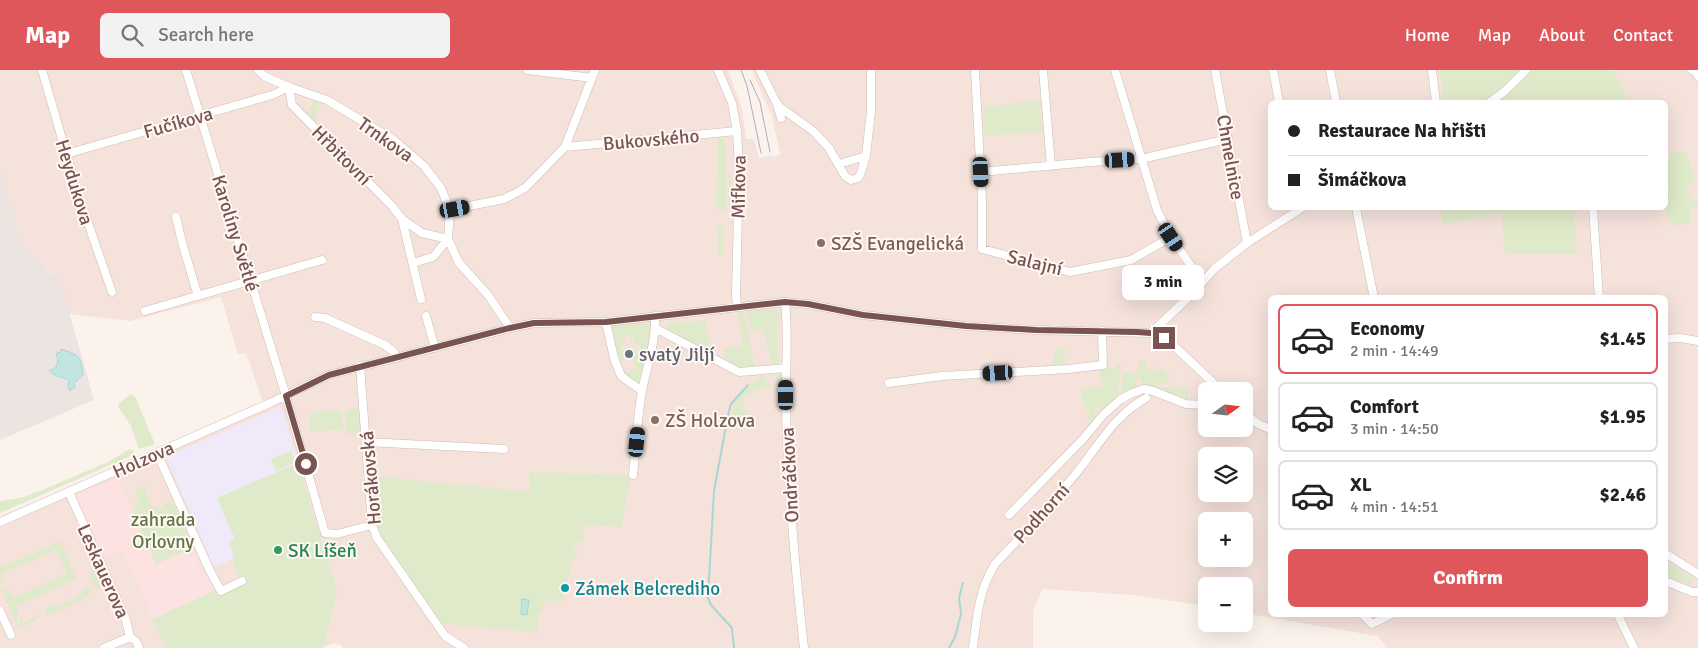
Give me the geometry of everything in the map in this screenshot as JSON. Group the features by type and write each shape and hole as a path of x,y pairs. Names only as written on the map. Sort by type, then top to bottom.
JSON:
{"street":[{"name":"Heydukova","path":"42,70 66,154 112,292"},
{"name":"Karolíny Světlé","path":"186,70 326,533 337,534 372,525"},
{"name":"Trnkova","path":"258,70 264,76 289,87 327,100 394,140 424,166 440,188 450,210 448,239 459,263 488,295 510,328"},
{"path":"450,210 504,199 520,192 565,147 594,74 528,70"},
{"name":"Mifkova","path":"718,70 732,103 737,131 739,169 737,307"},
{"path":"760,70 776,102 781,118"},
{"path":"975,70 981,172 1141,159 1228,139"},
{"path":"1043,70 1051,166"},
{"path":"1115,70 1157,210 1171,237 1202,282"},
{"name":"Chmelnice","path":"1215,70 1247,243"},
{"path":"1273,70 1279,100"},
{"path":"1330,70 1336,100"},
{"path":"1432,70 1436,100"},
{"path":"1493,100 1505,91 1526,70"},
{"path":"1692,70 1698,76"},
{"path":"776,102 781,108 813,131 829,148 845,176 848,179 854,180 860,175 866,156 871,111 870,71"},
{"name":"Fučíkova","path":"66,154 272,95 289,87"},
{"name":"Hřbitovní","path":"289,87 292,105 392,206 402,219 422,233 448,239"},
{"name":"Bukovského","path":"565,147 737,131"},
{"path":"839,164 866,156"},
{"name":"Salajní","path":"981,172 982,249 1070,272 1131,260 1171,237"},
{"path":"1212,382 1164,338 1151,333 1195,291 1214,269 1247,243 1297,210"},
{"path":"1356,210 1373,295"},
{"path":"1594,210 1599,295"},
{"path":"176,217 198,296"},
{"name":"Hřbitovní","path":"402,219 414,263 421,299"},
{"path":"414,263 433,257 448,239"},
{"path":"145,311 322,260"},
{"name":"Holzova","path":"0,522 286,396 329,375 534,323 606,322 785,302 808,304 863,315 966,326 1151,333"},
{"name":"Ondráčkova","path":"785,302 786,418 793,550 804,648"},
{"path":"426,316 435,348"},
{"path":"633,475 642,392 656,328 655,316"},
{"path":"315,317 325,318 386,345 394,352 396,358"},
{"path":"606,322 614,358 621,376 642,392"},
{"path":"656,328 739,372 786,368"},
{"path":"890,384 942,376 1068,369 1103,365 1102,331"},
{"path":"1668,339 1680,338 1698,341"},
{"name":"Horákovská","path":"360,366 372,525 376,538 445,636 464,648"},
{"name":"Podhorní","path":"1009,515 1083,439 1104,414 1130,394 1144,389 1186,404 1198,405"},
{"name":"Podhorní","path":"973,648 981,594 987,577 995,564 1074,476 1116,419 1128,408 1146,398"},
{"path":"1253,420 1268,428"},
{"path":"366,442 504,449"},
{"path":"157,453 210,571 221,591 242,581"},
{"name":"Leskauerova","path":"69,492 126,620 130,637 138,645"},
{"path":"1668,556 1698,574"},
{"path":"1668,582 1692,592 1698,592"},
{"path":"0,611 11,635"},
{"path":"1365,617 1372,624 1386,617"},
{"path":"1619,617 1634,648"},
{"path":"104,648 130,637"}],"shaded area":[{"path":"0,70 728,70 742,109 746,139 754,139 759,158 770,155 773,157 780,154 772,116 753,70 1698,70 1698,648 1388,648 1377,636 1253,615 1253,577 1198,577 1198,605 1133,595 1042,589 1033,611 1033,648 343,648 341,645 333,643 323,648 0,648 0,526 265,408 246,353 238,354 221,297 130,321 69,314 58,273 53,274 21,240 2,170 0,170"},
{"path":"0,170 2,170 21,240 52,274 58,273 94,400 0,440"},
{"path":"279,407 282,409 298,463 218,498 236,539 234,559 214,567 166,457"},
{"path":"117,478 155,563 191,549 204,577 210,575 217,590 153,619 123,550 104,558 77,496"}],"green space":[{"path":"1440,70 1610,70 1615,73 1627,100 1444,100"},
{"path":"314,100 320,105 315,115 317,123 307,113"},
{"path":"1040,100 1043,132 984,136 983,108"},
{"path":"718,137 724,139 725,143 725,210 716,210"},
{"path":"1684,150 1696,180 1685,187 1698,207 1691,208 1690,223 1672,226 1665,210 1668,210 1668,155"},
{"path":"732,174 731,210 728,210 729,175"},
{"path":"1441,210 1574,210 1577,254 1505,254 1501,212 1442,225"},
{"path":"717,226 724,226 723,256 719,256"},
{"path":"773,309 778,311 758,331 751,331 748,311"},
{"path":"739,312 744,314 755,366 759,365 759,367 740,369 728,363 724,349 742,346 739,317 737,317"},
{"path":"779,312 780,322 777,322 777,358 781,358 778,364 773,365 763,328"},
{"path":"705,320 710,350 716,350 715,357 666,329 667,325 672,322 685,321 688,324 693,321"},
{"path":"641,323 646,324 651,329 649,348 640,384 627,378 621,369 625,369 628,373 635,369 633,350 639,350 640,345 634,344 634,339 631,338 631,335 626,335 626,340 623,341 624,344 621,345 621,349 624,349 624,362 621,363 621,368 611,330 613,326"},
{"path":"1056,348 1065,348 1064,367 1051,367 1051,362 1054,362 1054,355 1057,351"},
{"path":"1139,361 1147,361 1146,368 1156,372 1158,367 1164,371 1170,377 1167,384 1151,388 1151,385 1141,385 1142,379 1137,378 1135,388 1121,397 1123,372 1137,374"},
{"path":"1121,364 1117,398 1101,413 1100,407 1094,409 1096,419 1092,422 1086,416 1089,414 1083,402 1080,388 1084,387 1085,391 1088,390 1088,387 1101,387 1099,368 1115,368 1115,365"},
{"path":"776,373 780,373 782,376 783,403 780,410 777,406"},
{"path":"764,375 771,388 763,386 763,389 751,392 750,396 745,396 742,410 747,411 747,418 731,416 735,403 743,392"},
{"path":"1159,387 1188,388 1188,403 1151,390"},
{"path":"131,394 135,397 155,444 139,449 131,426 118,407 118,404"},
{"path":"361,408 363,433 347,434 345,410"},
{"path":"341,410 343,429 311,432 309,413"},
{"path":"130,449 134,451 131,456 0,513 0,501 24,497 47,488 108,462"},
{"path":"291,451 296,462 276,471 271,459"},
{"name":"SK Líšeň","path":"298,463 337,591 324,644 314,648 166,648 153,619 240,579 232,559 234,558 229,542 235,539 217,498"},
{"path":"529,472 631,475 629,489 627,489 622,527 584,525 583,543 573,542 573,547 577,548 576,561 572,560 562,601 544,601 543,612 539,612 538,634 535,634 535,632 438,623 405,576 378,531 371,476 529,492"},
{"name":"zahrada Orlovny","path":"141,486 142,488 144,487 153,509 161,508 169,502 174,504 193,548 156,564 132,511 136,509 134,503 139,499 136,488"},
{"path":"60,541 76,579 16,606 18,613 17,625 1,588 10,591 13,598 67,574 56,550 2,573 5,580 4,583 0,580 0,568"},
{"path":"1668,563 1694,579 1691,585 1668,576"},
{"path":"94,571 101,587 95,589 90,577 90,573"},
{"path":"90,587 93,591 75,604 72,598 78,597 77,594 83,593 82,590"},
{"path":"70,599 72,605 46,616 46,609 58,604 59,606"},
{"path":"39,614 40,616 35,621 19,628 20,616 23,623"}],"water":[{"path":"61,349 78,357 81,364 83,375 74,383 75,387 70,391 69,381 51,373 49,370 56,367 58,358 56,356 57,353 61,352"},
{"path":"522,599 529,600 527,615 521,614"}],"waterway":[{"path":"734,648 732,628 711,605 708,598 714,491 728,415 731,404 748,385"},
{"path":"949,648 955,637 961,614 959,598 963,583"}],"tram line":[{"path":"741,70 747,86 761,153"},
{"path":"750,80 760,102 770,152"}],"place":[{"name":"SZŠ Evangelická","path":"821,243"},
{"name":"svatý Jiljí","path":"629,354"},
{"name":"ZŠ Holzova","path":"655,420"},
{"name":"SK Líšeň","path":"278,550"},
{"name":"Zámek Belcrediho","path":"565,588"}],"route":[{"path":"306,464 286,396 329,375 534,323 606,322 723,308 797,302 863,315 966,326 1036,330 1137,332 1151,333 1164,338"}]}
